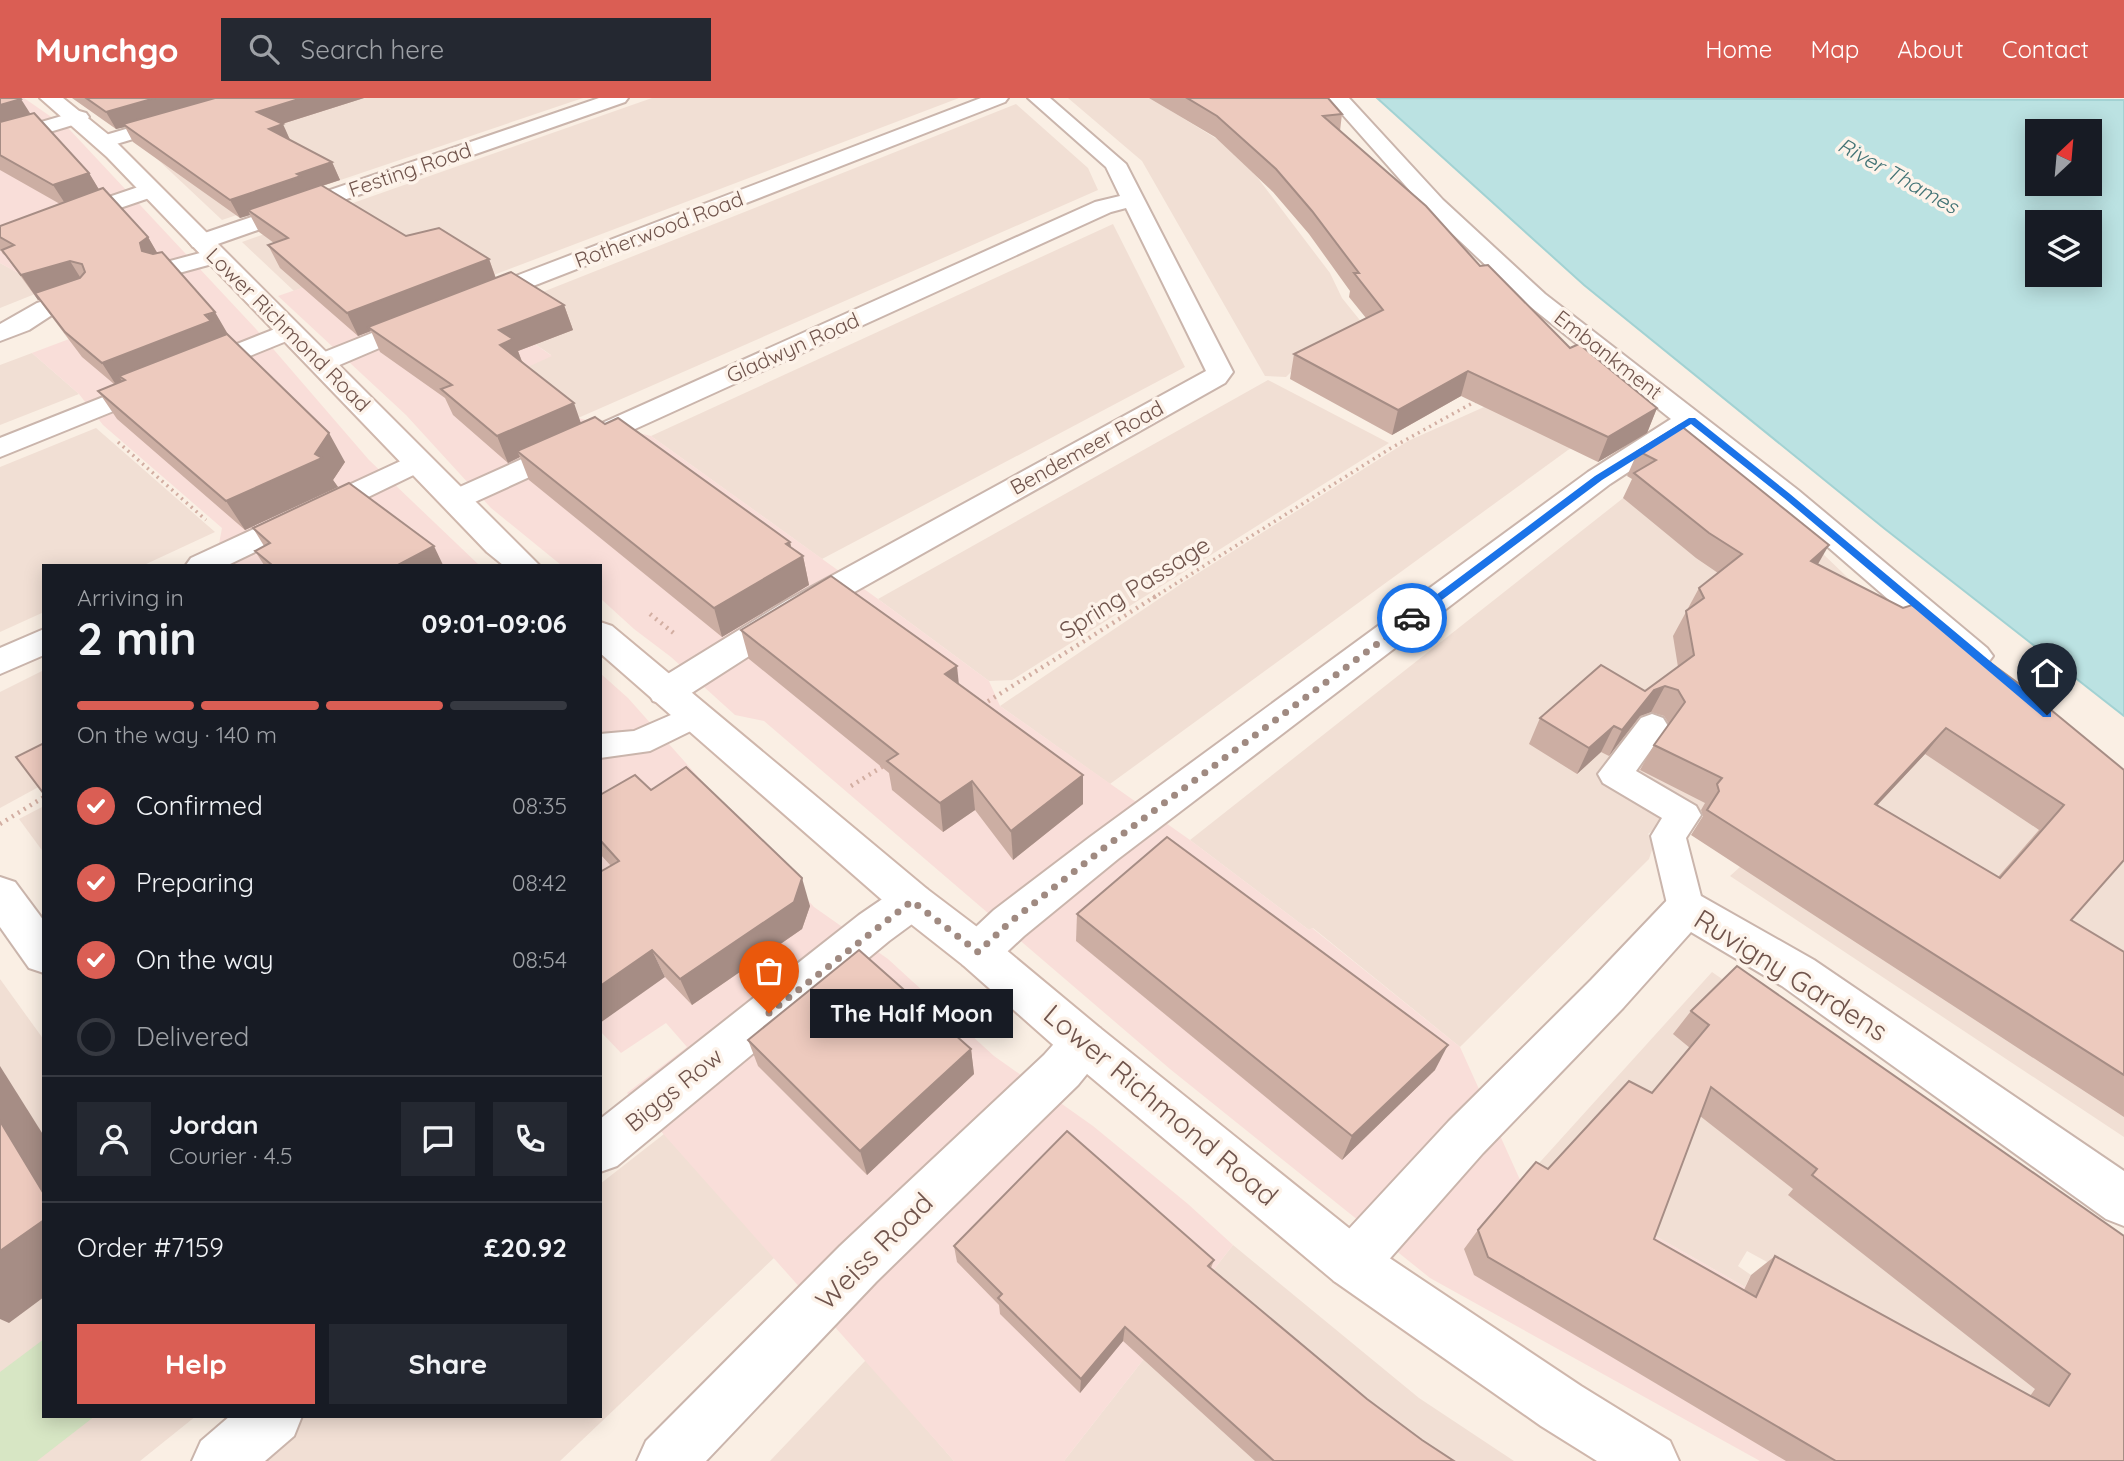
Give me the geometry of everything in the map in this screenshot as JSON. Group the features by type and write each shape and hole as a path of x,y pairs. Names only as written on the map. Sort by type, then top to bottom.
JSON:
{"street":[{"name":"Lower Richmond Road","path":"50,98 79,117 106,141 150,190 454,500 522,564"},
{"path":"106,141 251,98"},
{"name":"Festing Road","path":"169,269 208,249 618,98"},
{"name":"Rotherwood Road","path":"321,363 445,312 998,98"},
{"name":"Bendemeer Road","path":"680,704 797,609 1220,372 1115,164 1038,98"},
{"name":"Embankment","path":"1338,98 1436,205 1536,299 1787,496 1992,670"},
{"path":"0,141 79,117"},
{"path":"0,242 150,190"},
{"name":"Gladwyn Road","path":"454,500 1090,213 1132,200"},
{"path":"0,333 20,325 46,308 86,295"},
{"path":"0,448 290,331"},
{"path":"978,952 1009,923 1104,848 1599,478 1692,420"},
{"path":"204,564 418,462"},
{"name":"Lower Richmond Road","path":"602,637 912,901 978,952 1084,1044 1352,1264 1561,1406 1650,1461"},
{"path":"0,662 42,642"},
{"path":"0,894 42,953"},
{"name":"Biggs Row","path":"602,1147 874,928 912,901"},
{"name":"Ruvigny Gardens","path":"1352,1264 1466,1137 1607,994 1686,908 1798,973 2124,1201"},
{"name":"Weiss Road","path":"666,1461 858,1264 1061,1070 1084,1044"},
{"path":"221,1461 272,1418"}],"lane":[{"path":"602,746 639,743 680,704"},
{"path":"1652,726 1615,774 1684,815 1668,836 1686,908"}],"path":[{"name":"Spring Passage","path":"979,707 1391,447 1462,406 1483,397"},
{"path":"85,414 239,548"},
{"path":"808,812 896,758"},
{"path":"0,824 42,798"}],"shaded area":[{"path":"0,98 24,98 70,130 256,329 369,460 478,564 215,564 222,528 103,425 79,394 32,353 109,324 0,263"},
{"path":"284,98 583,98 222,220 138,141"},
{"path":"652,98 959,98 457,289 403,253 294,291 242,242"},
{"path":"1068,98 1160,98 1168,109 1220,141 1257,177 1330,273 1342,298 1367,329 1300,363 1286,377 1265,376 1142,161"},
{"path":"1016,104 1088,168 1098,190 578,418 518,371 551,355 490,313"},
{"path":"1113,224 1185,367 822,559 651,436"},
{"path":"403,253 552,356 519,371 578,418 651,436 989,681 1000,706 1190,840 1309,930 1312,928 1460,1047 1521,1182 1645,1230 1745,1287 1751,1275 2090,1461 1760,1461 1430,1278 1170,1069 764,721 735,715 671,657 634,629 602,600 602,564 560,564 491,508 406,415 278,296"},
{"path":"0,263 33,281 35,294 0,308"},
{"path":"32,353 79,394 0,425 0,365"},
{"path":"1585,362 1644,412 1568,450 1110,784 1000,706 1184,582 1408,441"},
{"path":"1268,380 1389,443 1012,680 989,681 878,599"},
{"path":"96,428 215,532 146,564 42,564 42,613 0,632 0,467"},
{"path":"1641,484 1798,530 1893,621 1686,833 1666,821 1648,834 1655,841 1649,859 1460,1047 1313,928 1309,930 1190,840"},
{"path":"42,671 42,785 0,808 0,692"},
{"path":"602,675 628,698 814,907 888,959 994,1056 1093,1126 1233,1245 1064,1461 954,1461 627,1093 687,1047 666,1023 621,1053 602,1033"},
{"path":"1913,746 2039,830 2124,853 2124,1137 1730,876"},
{"path":"42,807 42,850 19,819"},
{"path":"1712,972 2124,1260 2124,1457 1747,1251 1738,1266 1751,1275 1745,1287 1645,1230 1522,1182"},
{"path":"0,979 42,1037 42,1418 194,1418 140,1461 0,1461"},
{"path":"664,1134 775,1257 560,1461 249,1461 303,1418 602,1418 602,1182"},
{"path":"1233,1245 1419,1398 1514,1461 1064,1461"},
{"path":"866,1360 954,1461 770,1461"}],"green space":[{"path":"42,1340 42,1418 92,1418 37,1461 0,1461 0,1372"}],"water":[{"name":"River Thames","path":"1377,98 2124,100 2124,716 1885,529 1584,285"}],"building":[{"path":"0,98 20,98 21,99 0,105"},
{"path":"86,98 155,98 106,112"},
{"path":"215,98 302,98 257,112 283,124 269,129 332,162 297,174 301,176 230,200 123,124"},
{"path":"1187,98 1328,98 1342,114 1323,116 1426,206 1480,266 1488,265 1570,348 1579,344 1657,408 1608,437 1468,371 1398,410 1294,354 1383,310 1312,211 1276,169 1217,116"},
{"path":"34,113 89,173 53,185 0,155 0,122"},
{"path":"321,185 406,236 439,228 489,259 347,313 268,245 288,238 248,210"},
{"path":"103,188 148,237 140,243 142,251 153,254 162,252 215,312 205,315 211,321 102,363 65,332 35,293 80,278 85,272 82,264 70,261 21,275 2,250 14,245 0,237 0,226"},
{"path":"511,272 564,305 499,330 513,339 500,345 574,403 497,436 441,389 452,385 368,327"},
{"path":"227,334 329,433 315,454 322,458 226,501 98,391 125,380 119,376"},
{"path":"595,417 605,424 618,418 790,542 786,544 803,556 714,608 517,451"},
{"path":"1680,425 1829,545 1811,561 1903,608 1912,605 2022,686 2124,770 2124,860 2071,920 2124,952 2124,1075 1707,810 1719,791 1717,784 1722,778 1654,745 1685,702 1678,690 1665,686 1654,690 1622,730 1614,726 1589,748 1540,718 1601,665 1645,691 1694,655 1686,611 1704,598 1699,588 1742,554 1709,533 1634,473 1656,460 1638,451","holes":["1946,728 2064,805 2000,878 1875,804"]},
{"path":"349,483 434,546 400,564 271,564 255,551 270,543 253,528"},
{"path":"831,576 957,666 945,674 1083,775 1011,831 972,781 940,803 887,761 898,754 741,630"},
{"path":"42,744 42,791 16,757"},
{"path":"686,767 802,878 794,902 680,979 652,950 602,985 602,871 619,861 602,842 602,794 635,775 651,790"},
{"path":"1167,837 1448,1045 1352,1136 1077,914"},
{"path":"859,950 971,1049 860,1151 748,1040"},
{"path":"1737,966 2124,1236 2124,1461 1836,1461 1488,1257 1478,1230 1536,1162 1548,1169 1629,1081 1652,1093 1709,1025 1691,1011","holes":["1711,1087 1817,1169 1812,1175 2070,1374 2049,1406 1775,1256 1756,1297 1654,1239"]},
{"path":"0,1121 42,1191 42,1221 0,1251"},
{"path":"1067,1131 1214,1260 1208,1266 1367,1399 1454,1461 1274,1461 1125,1327 1081,1379 998,1298 1002,1294 954,1246"}],"way so far":[{"path":"769,1013 874,928 912,901 978,952 1009,923 1104,848 1412,618"}],"place":[{"name":"The Half Moon","path":"769,1013"}],"route":[{"path":"1412,618 1599,478 1678,426 1692,420 1787,496 2047,715"}]}
